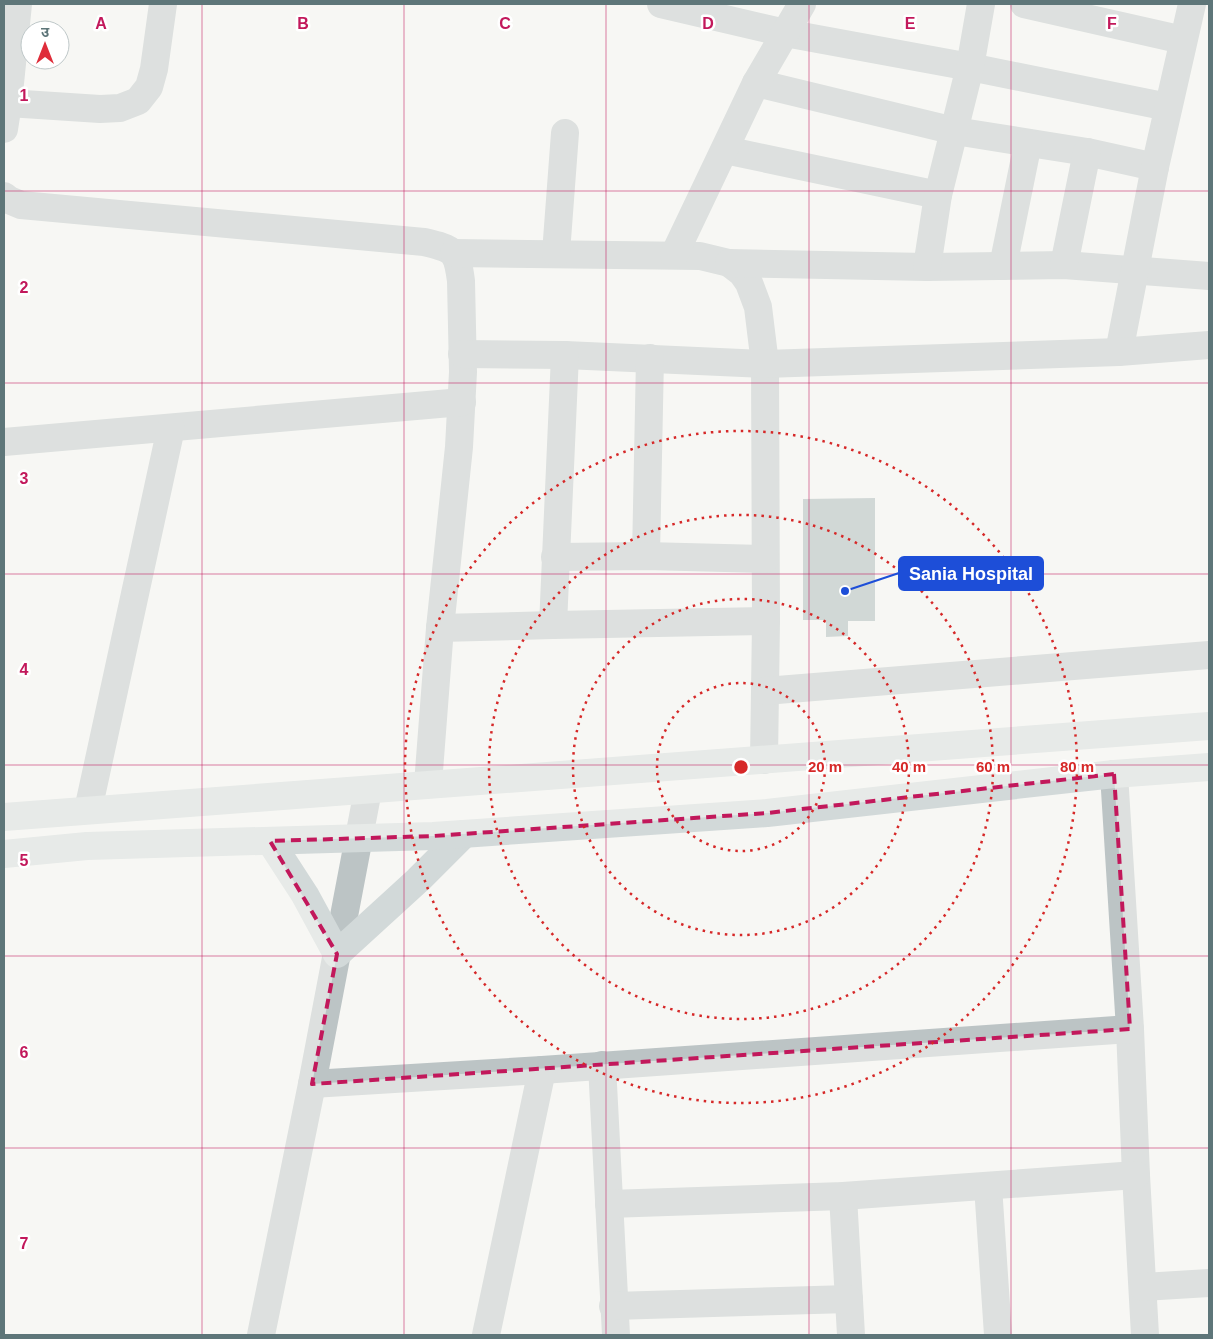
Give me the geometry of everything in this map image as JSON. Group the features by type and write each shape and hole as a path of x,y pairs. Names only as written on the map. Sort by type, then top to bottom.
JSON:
{"main road":[{"path":"4,817 1209,726"},
{"path":"4,854 87,846 270,842 464,834 767,813 1114,774 1209,767"},
{"path":"270,842 305,895 337,954 418,880 464,834"}],"street":[{"path":"18,4 6,116 120,108 138,101 149,87 154,69 164,4"},
{"path":"661,4 785,33 970,67 1168,107"},
{"path":"674,255 756,83 802,4"},
{"path":"927,268 938,195 970,67 981,4"},
{"path":"1024,4 1183,40"},
{"path":"1119,352 1155,167 1192,4"},
{"path":"756,83 955,131 1087,152 1155,167"},
{"path":"556,254 565,133"},
{"path":"1003,266 1028,143"},
{"path":"725,150 938,195"},
{"path":"1064,265 1087,152"},
{"path":"4,196 21,205 399,239 444,246 454,252 674,255 700,256 730,263 927,268 1064,265 1209,276"},
{"path":"428,784 440,628 462,402 462,281 459,264 454,252"},
{"path":"730,263 742,273 749,283 758,308 765,364 766,621 764,760"},
{"path":"462,354 650,358 765,364 1119,352 1209,345"},
{"path":"553,624 565,356"},
{"path":"646,556 650,358"},
{"path":"4,442 462,402"},
{"path":"88,810 171,428"},
{"path":"555,558 646,556 765,559"},
{"path":"440,628 553,624 766,621"},
{"path":"765,691 1209,655"},
{"path":"1114,774 1146,1335"},
{"path":"261,1335 312,1084 368,790"},
{"path":"312,1084 1130,1029"},
{"path":"602,1065 616,1335"},
{"path":"486,1335 542,1070"},
{"path":"609,1204 843,1196 1136,1175"},
{"path":"988,1186 998,1335"},
{"path":"843,1196 851,1335"},
{"path":"1143,1287 1209,1283"},
{"path":"613,1306 848,1299"}],"highlighted area":[{"path":"1114,774 1130,1029 312,1084 337,954 270,841 433,836 767,813"}],"building":[{"path":"875,498 875,621 848,621 848,636 826,637 826,620 803,620 803,499"}],"place":[{"name":"Sania Hospital","path":"845,591"}]}
